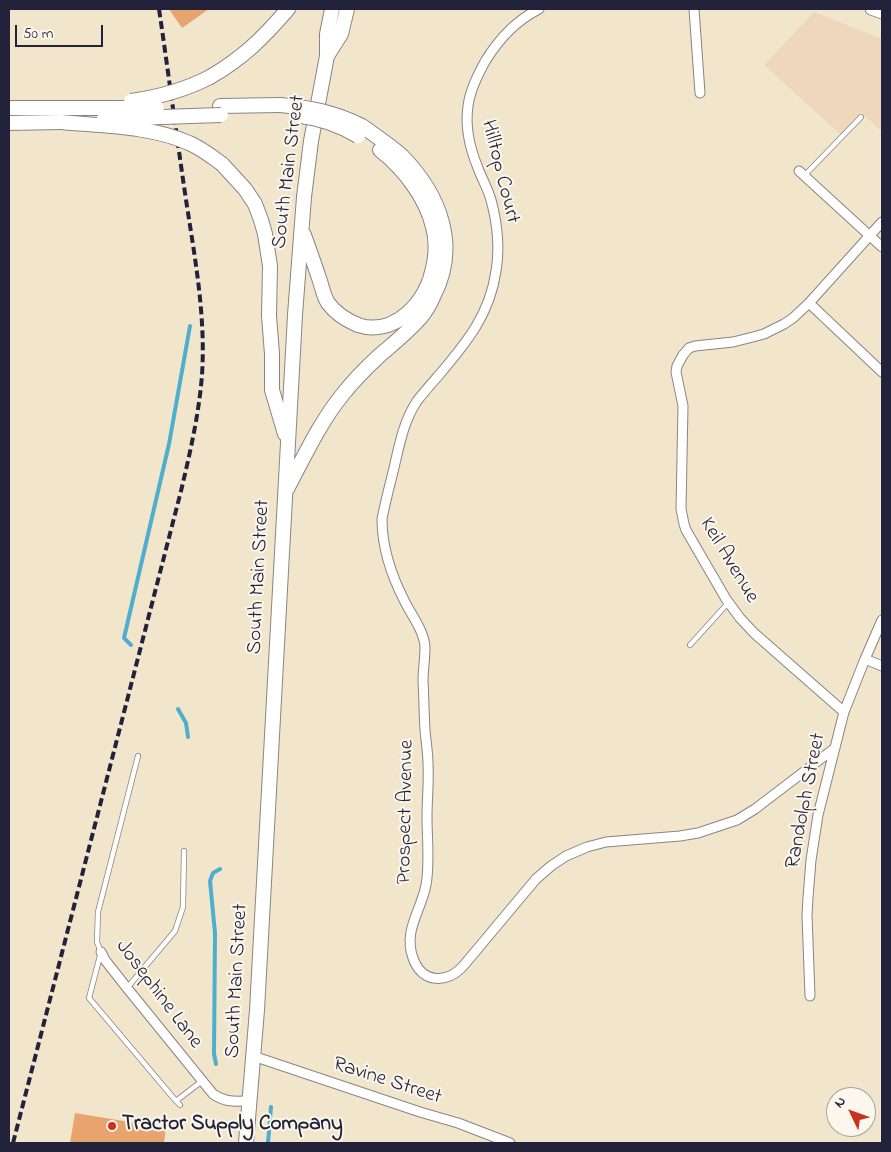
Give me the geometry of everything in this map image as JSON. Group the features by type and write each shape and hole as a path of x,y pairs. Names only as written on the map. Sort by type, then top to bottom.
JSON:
{"main road":[{"path":"63,108 161,96 210,77 246,53 288,9"},
{"name":"South Main Street","path":"246,1143 254,1056 295,315 304,197 311,141 327,56 327,34 332,9"},
{"name":"South Main Street","path":"327,56 341,34 347,9"},
{"path":"9,108 280,110 380,138 395,150 417,174 429,191 439,212 446,238 445,265 439,286 427,309 410,330 368,366 342,395 318,432 285,492"},
{"path":"9,123 61,122 220,110"},
{"path":"61,122 141,130 189,143 222,164 245,189 255,204 265,234 270,266 269,316 272,390 288,443"},
{"path":"302,229 321,287 328,302 348,321 370,328 390,324 408,314 423,294 432,273 435,254 435,235 427,209 404,173 360,131"}],"street":[{"name":"Hilltop Court","path":"498,250 496,221 490,199 470,147 467,126 468,106 481,68 501,40 514,26 531,13 540,9"},
{"path":"694,9 700,93"},
{"path":"871,9 882,13"},
{"path":"802,174 882,247"},
{"path":"882,222 809,303 882,372"},
{"name":"Prospect Avenue","path":"498,250 494,283 478,325 464,346 418,400 405,424 382,519 384,547 404,602 420,630 425,645 423,668 428,777 428,865 424,894 410,936 411,951 416,965 424,974 432,978 449,977 455,974 464,966 536,879 566,856 586,847 606,842 698,833 737,820 755,810 835,748"},
{"name":"Keil Avenue","path":"809,303 793,318 764,334 733,342 695,346 689,348 682,355 676,372 683,406 682,517 686,530 716,583 740,618 754,633 844,712"},
{"name":"Randolph Street","path":"810,996 807,915 811,860 818,815 844,712 882,620"},
{"path":"865,659 882,666"},
{"name":"Josephine Lane","path":"101,952 126,988 213,1094 221,1100 250,1101"},
{"name":"Ravine Street","path":"254,1056 458,1123 510,1143"}],"lane":[{"path":"802,174 861,117"},
{"path":"690,644 728,602"},
{"name":"Josephine Lane","path":"101,952 98,942 98,912 138,756"},
{"path":"126,988 175,931 183,907 184,851"},
{"path":"101,952 90,998 178,1103 202,1081"}],"shaded area":[{"path":"814,12 882,39 882,132 861,112 841,135 764,65"}],"building":[{"path":"169,9 209,9 182,28"},
{"name":"Tractor Supply Company","path":"75,1113 166,1128 164,1143 70,1143"}],"waterway":[{"path":"131,645 124,638 169,444 190,326"},
{"path":"178,709 186,723 188,737"},
{"path":"216,1064 214,1054 215,933 210,881 213,873 220,869"},
{"path":"268,1143 271,1107"}],"railway":[{"path":"13,1143 181,491 201,390 203,352 201,306 159,9"}],"place":[{"name":"Tractor Supply Company","path":"112,1126"}]}
